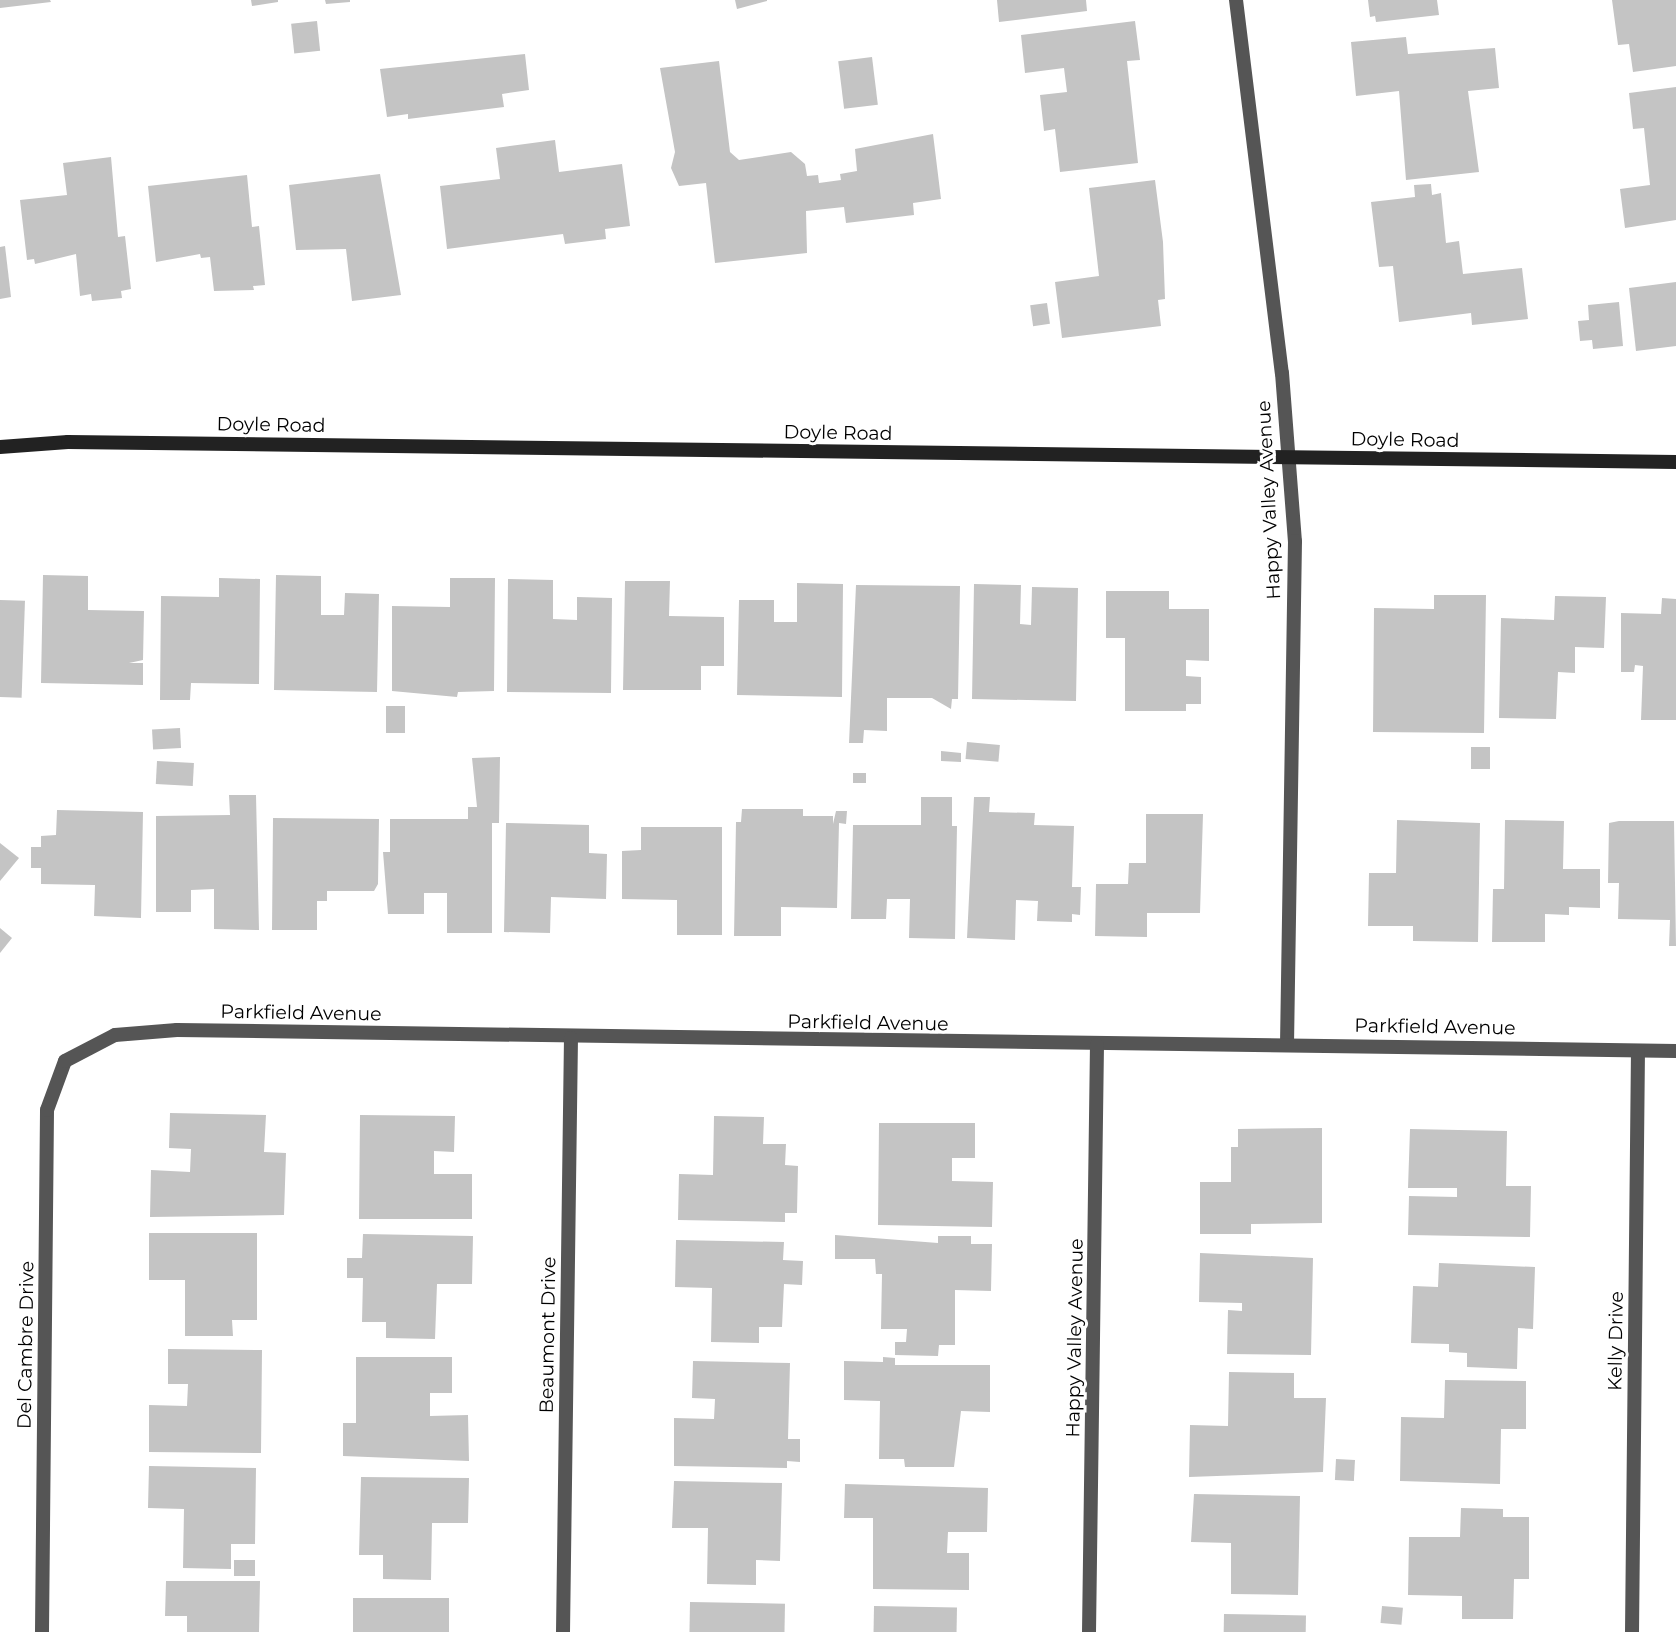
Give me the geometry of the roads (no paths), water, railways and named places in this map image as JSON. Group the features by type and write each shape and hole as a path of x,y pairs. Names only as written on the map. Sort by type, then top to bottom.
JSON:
{"main road":[{"name":"Doyle Road","path":"0,447 68,442 1676,462"}],"street":[{"name":"Happy Valley Avenue","path":"1236,0 1290,458 1295,541 1287,1043"},
{"name":"Parkfield Avenue","path":"65,1062 115,1035 177,1030 1097,1045 1287,1043 1676,1051"},
{"name":"Beaumont Drive","path":"563,1632 571,1038"},
{"name":"Happy Valley Avenue","path":"1089,1632 1097,1045"},
{"name":"Kelly Drive","path":"1632,1632 1638,1051"},
{"name":"Del Cambre Drive","path":"42,1632 47,1110 65,1062"}]}
